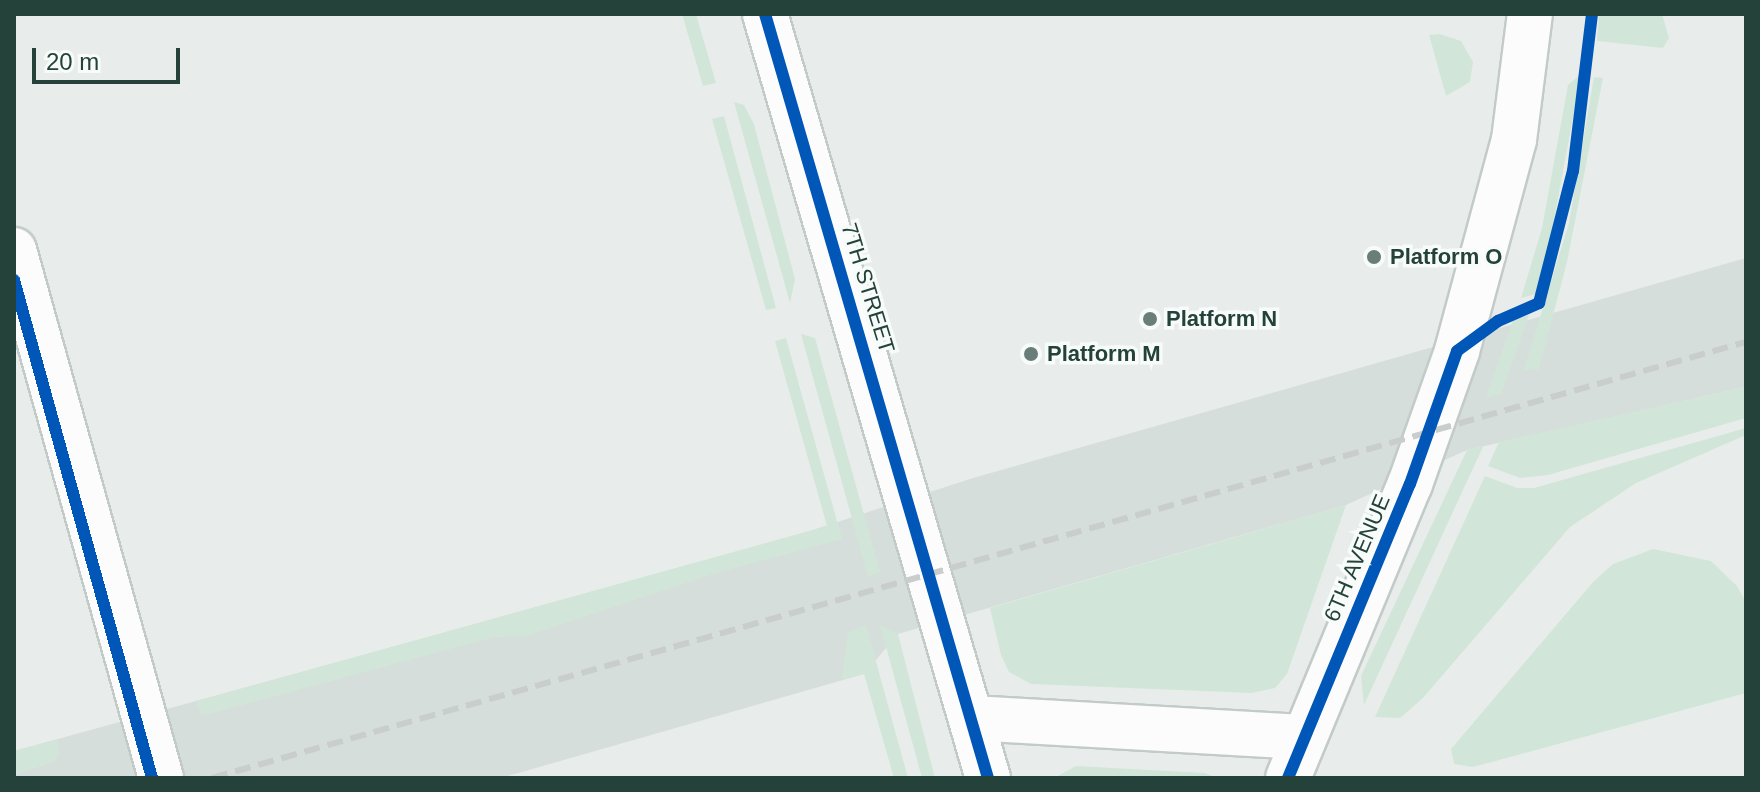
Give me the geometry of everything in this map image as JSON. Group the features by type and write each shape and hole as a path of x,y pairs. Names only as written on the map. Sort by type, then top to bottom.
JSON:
{"main road":[{"name":"7TH STREET","path":"765,14 932,573 988,778"},
{"name":"6TH AVENUE","path":"1288,778 1302,737 1410,484 1457,351 1514,140 1530,14"},
{"path":"14,250 161,778"},
{"path":"972,718 1302,737"}],"shaded area":[{"path":"1746,258 1746,387 1467,450 1346,505 898,634 864,674 501,778 14,778 14,751 788,538 973,478"}],"green space":[{"path":"682,14 696,14 716,83 703,86"},
{"path":"1599,14 1662,14 1669,38 1663,48 1597,41"},
{"path":"1440,34 1461,41 1473,62 1470,82 1446,96 1429,35"},
{"path":"1581,74 1548,252 1536,294 1521,298 1542,228 1568,85"},
{"path":"1594,77 1603,78 1567,262 1539,369 1524,370 1569,223"},
{"path":"734,102 744,105 754,124 795,279 790,303"},
{"path":"724,116 776,308 766,310 712,119"},
{"path":"1529,315 1501,394 1486,398 1513,320"},
{"path":"801,334 815,338 880,572 868,577"},
{"path":"786,338 842,539 719,572 526,636 494,637 201,716 197,701 827,526 775,341"},
{"path":"1746,387 1746,418 1548,475 1520,478 1488,466 1499,442"},
{"path":"1746,428 1746,435 1636,483 1570,527 1423,698 1400,718 1375,717 1485,476 1517,488 1534,488"},
{"path":"1484,445 1364,705 1361,676 1467,450"},
{"path":"1346,505 1287,674 1275,688 1251,693 1031,684 1009,672 1001,655 990,608"},
{"path":"1653,549 1711,561 1737,586 1746,602 1746,693 1473,767 1454,764 1451,749 1593,582 1613,564"},
{"path":"866,625 908,778 894,778 864,674 842,680 848,632"},
{"path":"880,625 898,634 935,778 922,778"},
{"path":"57,740 59,754 53,762 14,775 14,751"},
{"path":"1076,766 1205,773 1217,778 1054,778"}],"railway":[{"path":"212,778 1746,342"}],"cycle path":[{"path":"765,14 988,778"},
{"path":"1288,778 1410,484 1457,351 1498,321 1539,303 1573,171 1592,14"},
{"path":"14,280 152,778"}],"place":[{"name":"Platform O","path":"1374,257"},
{"name":"Platform N","path":"1150,319"},
{"name":"Platform M","path":"1031,354"}]}
